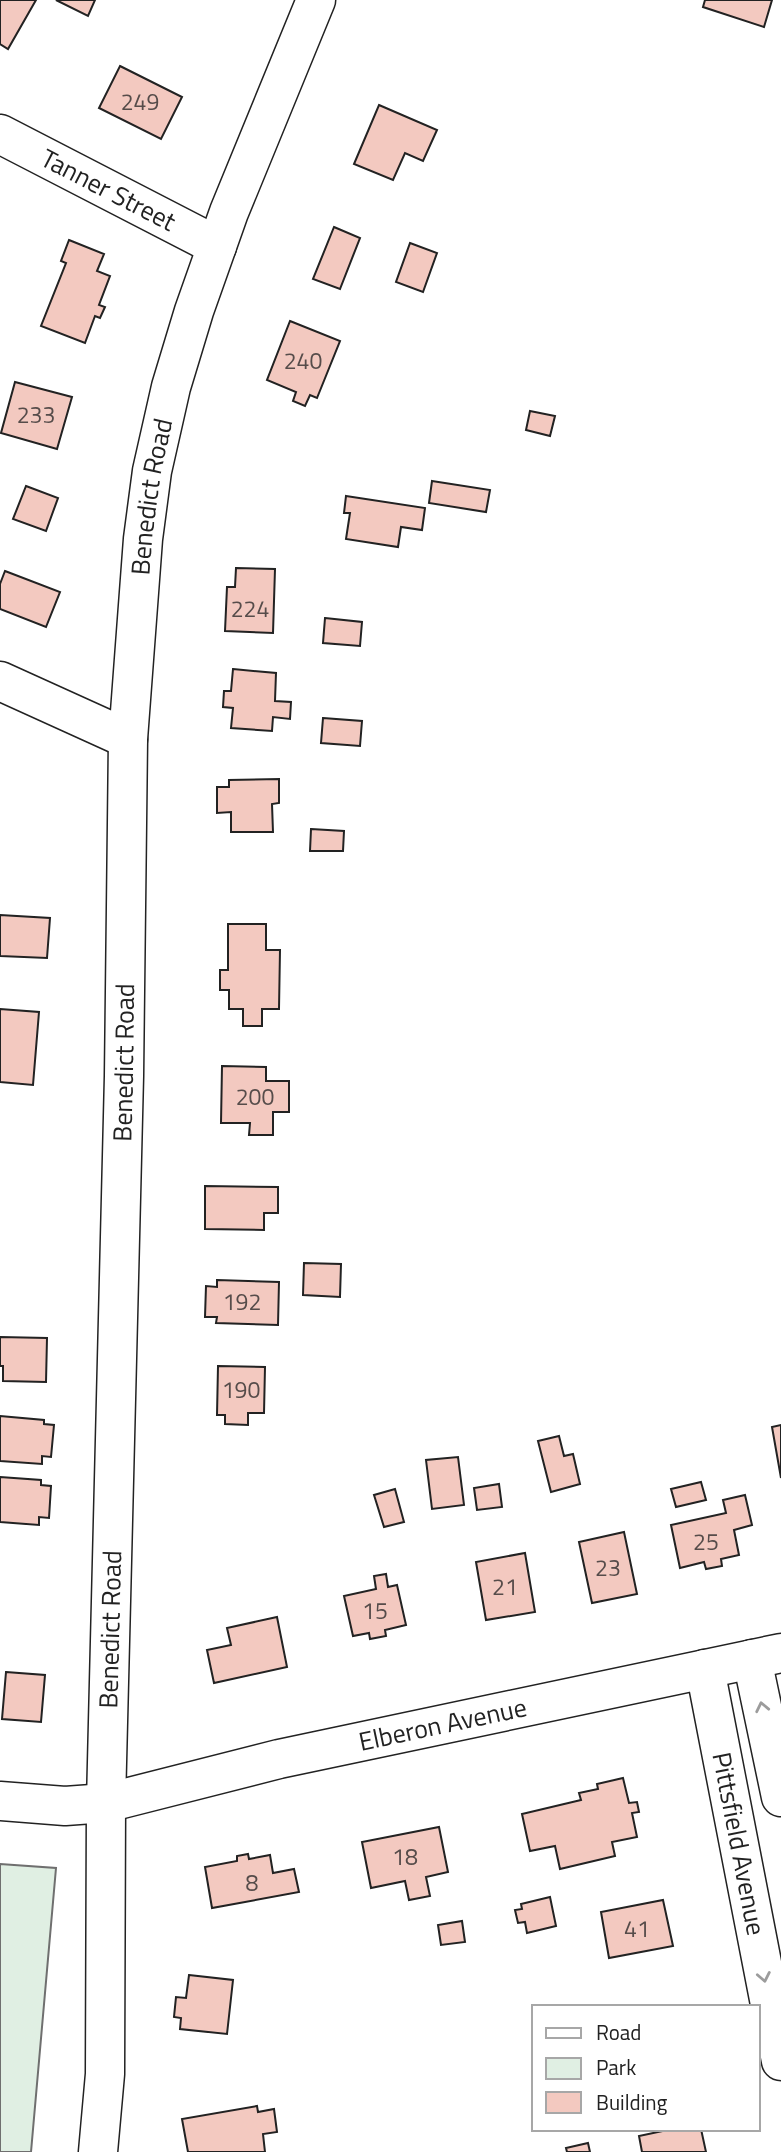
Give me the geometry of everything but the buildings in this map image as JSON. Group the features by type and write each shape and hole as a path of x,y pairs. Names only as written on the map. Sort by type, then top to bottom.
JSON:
{"street":[{"name":"Benedict Road","path":"98,2152 105,2074 106,1803 124,1076 128,739 143,539 152,471 172,387 217,246 316,0"},
{"name":"Tanner Street","path":"0,134 217,246"},
{"path":"0,681 128,739"},
{"name":"Elberon Avenue","path":"0,1801 65,1806 106,1803 279,1759 766,1656"},
{"name":"Pittsfield Avenue","path":"766,1656 781,1797"},
{"name":"Pittsfield Avenue","path":"705,1669 781,2061"}],"green space":[{"path":"0,1864 56,1868 31,2152 0,2152"}]}
